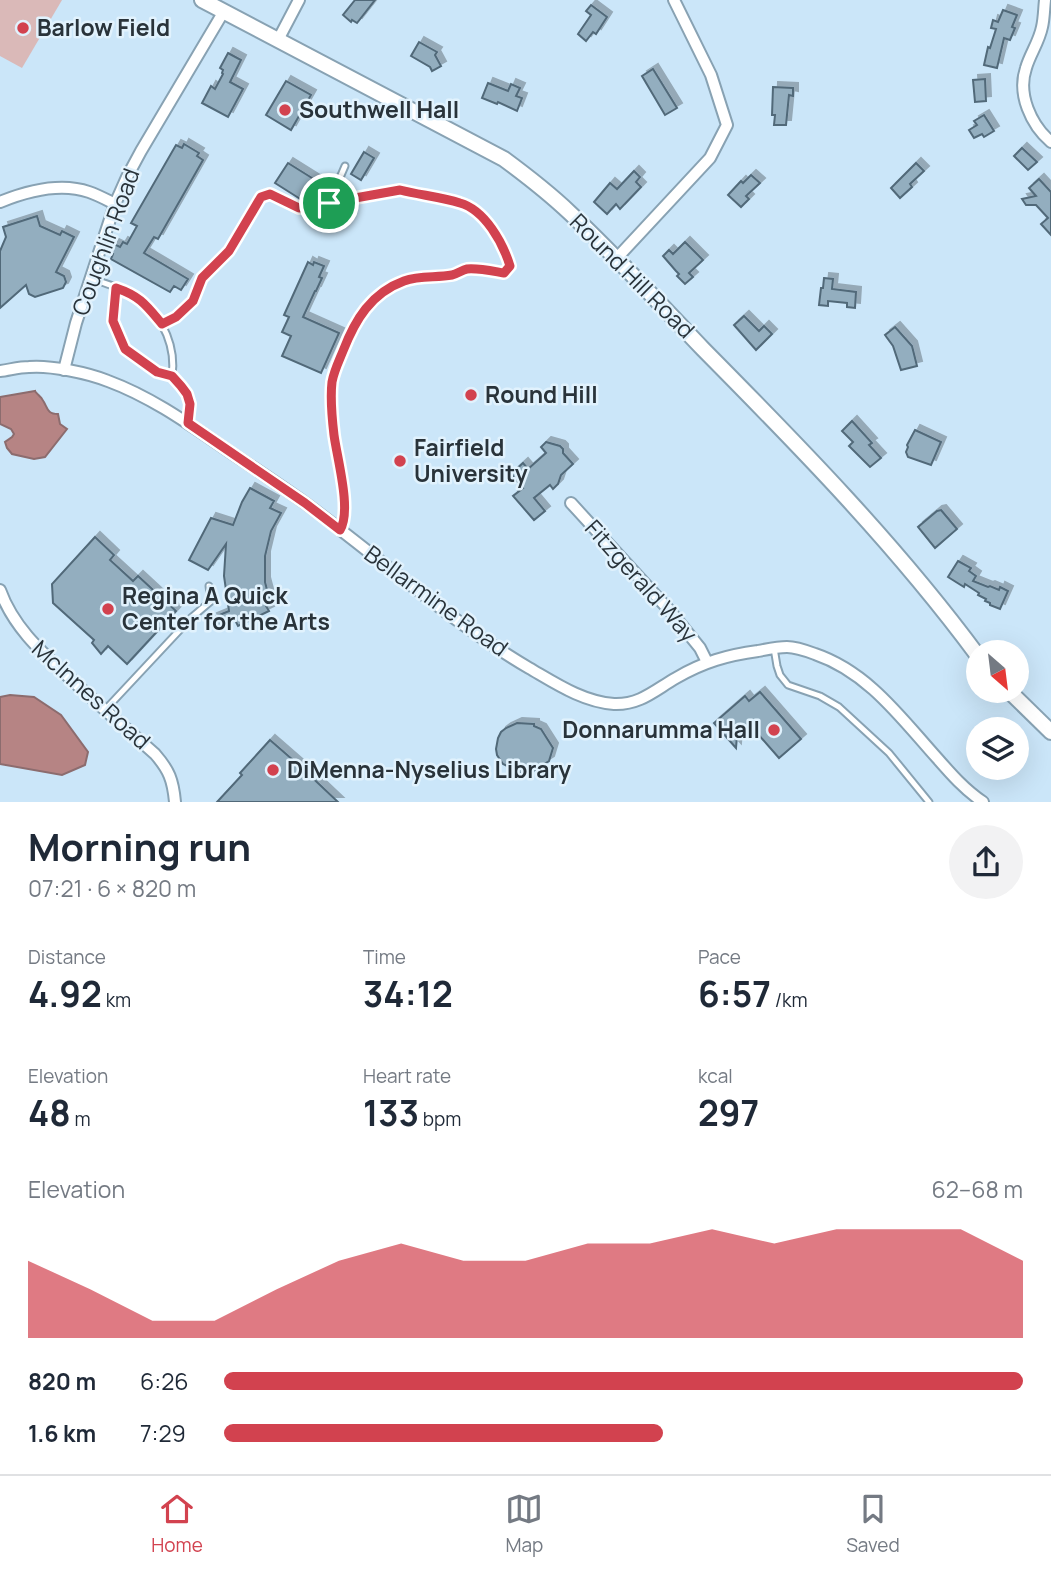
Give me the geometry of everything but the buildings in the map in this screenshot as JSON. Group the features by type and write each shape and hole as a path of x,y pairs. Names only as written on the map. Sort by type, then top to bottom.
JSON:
{"main road":[{"name":"Round Hill Road","path":"202,0 504,159 539,186 616,259 868,522 945,611 966,640"},
{"path":"1022,704 1051,732"}],"street":[{"path":"278,40 299,0"},
{"path":"616,259 710,158 727,125 711,75 674,0"},
{"path":"1045,0 1042,28 1025,69 1023,90 1033,119 1051,142"},
{"name":"Coughlin Road","path":"64,370 76,323 115,204 141,151 224,11"},
{"path":"0,202 30,191 55,188 90,192 115,204"},
{"name":"Bellarmine Road","path":"0,371 30,367 53,368 106,380 177,415 305,503 474,631 526,666 587,699 616,704 634,702 644,699 675,678 707,662 774,648 789,647 836,663 857,674 873,687 951,774 983,802"},
{"name":"Fitzgerald Way","path":"571,503 670,611 700,648 707,662"},
{"name":"McInnes Road","path":"0,590 7,607 38,649 155,754 166,767 175,802"}],"lane":[{"path":"329,203 345,166"},
{"path":"162,324 176,317 193,301 202,278 229,251 261,197 270,194 299,208 400,190 463,203 479,214 492,229 505,249 510,266 504,273 464,269 454,275 435,275 404,281 380,294 360,314 344,347 332,384 334,435 345,508 345,520 340,530"},
{"path":"90,278 142,300 162,324 169,341 174,366 172,376"},
{"path":"116,288 113,321 125,349 157,372 172,376 187,394 190,404 188,423"},
{"path":"105,710 191,618 211,601 209,586"},
{"path":"774,648 780,676 788,685 820,696 839,707 889,753 929,802"}],"shaded area":[{"name":"Barlow Field","path":"0,0 62,0 22,68 0,56"},
{"path":"35,391 49,411 58,414 60,424 67,429 45,457 34,459 12,454 7,448 5,442 14,434 11,429 0,424 0,397"},
{"path":"0,697 34,697 61,715 88,752 85,765 62,775 0,764"}],"place":[{"name":"Barlow Field","path":"23,28"},
{"name":"Southwell Hall","path":"285,110"},
{"name":"Round Hill","path":"471,395"},
{"name":"Fairfield University","path":"400,461"},
{"name":"Regina A Quick Center for the Arts","path":"108,609"},
{"name":"Donnarumma Hall","path":"774,730"},
{"name":"DiMenna-Nyselius Library","path":"273,770"}],"route":[{"path":"400,190 463,203 479,214 492,229 505,249 510,266 504,273 464,269 454,275 435,275 404,281 380,294 360,314 349,335 332,384 334,435 345,508 344,525 340,530 188,423 190,404 187,394 172,376 157,372 125,349 113,321 116,288 142,300 162,324 176,317 193,301 202,278 229,251 261,197 270,194 299,208 329,203 400,190"}]}
